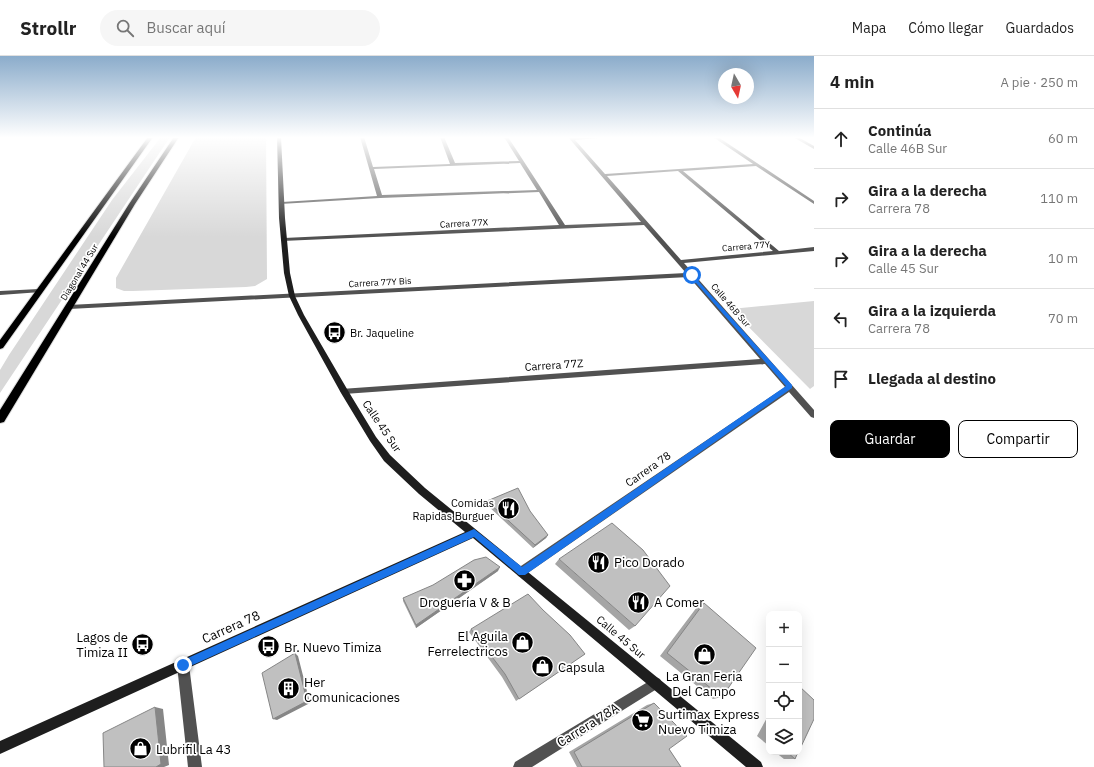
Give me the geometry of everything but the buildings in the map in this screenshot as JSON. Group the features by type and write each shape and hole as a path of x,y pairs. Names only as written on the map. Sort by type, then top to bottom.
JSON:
{"main road":[{"name":"Diagonal 44 Sur","path":"0,346 127,170"},
{"name":"Diagonal 44 Sur","path":"0,418 70,307 132,204 155,170"}],"street":[{"name":"Calle 45 Sur","path":"281,170 287,273 292,296 301,315 344,390 373,439 387,458 422,491 474,532 756,767"},
{"path":"372,170 380,197"},
{"path":"527,170 563,227"},
{"name":"Calle 46B Sur","path":"599,170 814,414"},
{"path":"603,175 677,170"},
{"path":"680,170 778,252"},
{"path":"765,170 814,202"},
{"path":"282,203 380,197 540,191"},
{"name":"Carrera 77X","path":"284,240 645,223"},
{"name":"Carrera 77Y","path":"680,262 814,249"},
{"name":"Carrera 77Y Bis","path":"70,307 692,275"},
{"path":"0,293 39,291"},
{"name":"Carrera 77Z","path":"344,390 766,361"},
{"name":"Carrera 78","path":"522,572 790,387"},
{"name":"Carrera 78","path":"0,748 474,532"},
{"path":"183,665 195,767"},
{"name":"Carrera 78A","path":"520,767 656,683"}],"shaded area":[{"path":"135,170 148,170 0,393 0,370 112,200"},
{"path":"177,170 266,170 267,279 255,286 246,287 124,291 116,288 116,278"},
{"path":"814,301 814,386 810,389 731,309"}],"place":[{"name":"Br. Jaqueline","path":"334,333"},
{"name":"Comidas Rapidas Burguer","path":"509,509"},
{"name":"Pico Dorado","path":"599,562"},
{"name":"Droguería V & B","path":"465,580"},
{"name":"A Comer","path":"638,602"},
{"name":"El Aguila Ferrelectricos","path":"523,643"},
{"name":"Lagos de Timiza II","path":"143,644"},
{"name":"Br. Nuevo Timiza","path":"269,647"},
{"name":"La Gran Feria Del Campo","path":"704,654"},
{"name":"Capsula","path":"542,667"},
{"name":"Her Comunicaciones","path":"288,689"},
{"name":"Surtimax Express Nuevo Timiza","path":"642,721"},
{"name":"Lubrifil La 43","path":"140,749"}],"route":[{"path":"183,665 474,532 522,572 790,387 692,275"}]}
